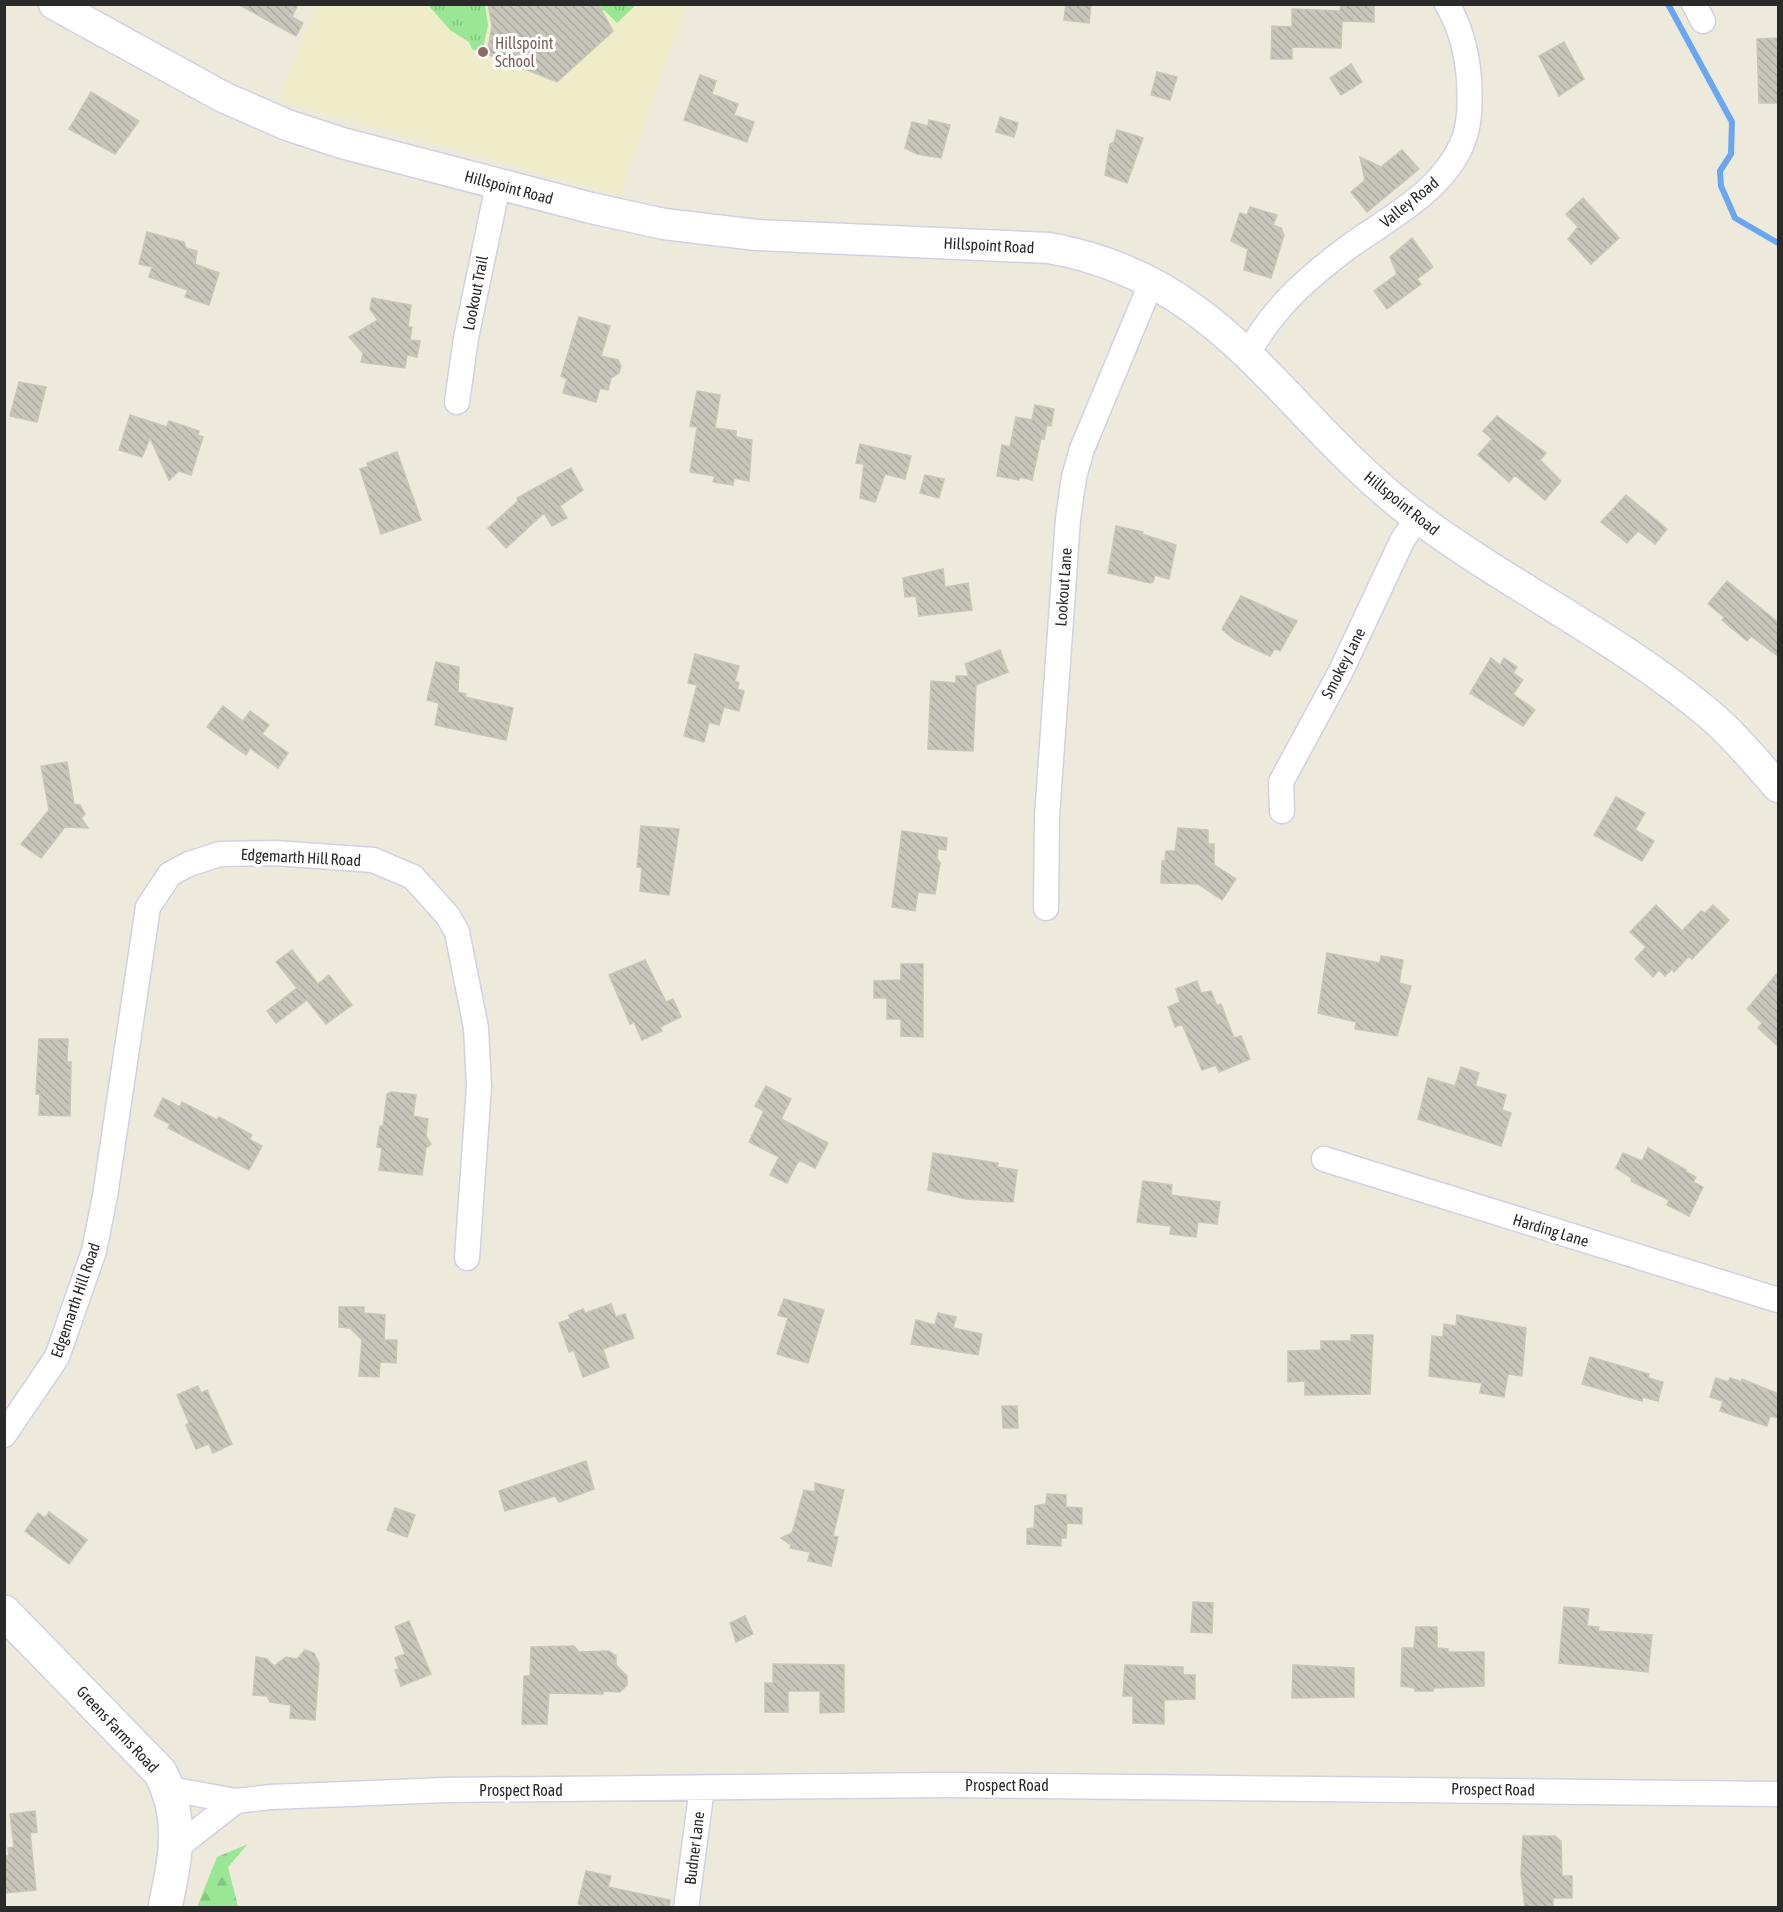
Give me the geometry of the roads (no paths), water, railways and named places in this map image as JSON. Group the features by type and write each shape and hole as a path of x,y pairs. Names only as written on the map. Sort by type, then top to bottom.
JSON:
{"main road":[{"name":"Greens Farms Road","path":"4,1612 148,1758 170,1789 176,1816 177,1847 165,1908"}],"street":[{"name":"Hillspoint Road","path":"54,4 223,97 278,121 334,140 630,218 757,235 1049,248 1087,255 1152,281 1203,314 1248,354 1362,470 1417,518 1678,689 1724,727 1779,787"},
{"name":"Valley Road","path":"1248,354 1264,324 1291,296 1346,249 1419,197 1446,171 1455,158 1466,133 1469,88 1459,30 1447,4"},
{"name":"Lookout Trail","path":"457,402 466,338 498,184"},
{"name":"Lookout Lane","path":"1046,909 1047,817 1068,519 1074,477 1104,394 1152,281"},
{"name":"Smokey Lane","path":"1282,811 1281,782 1340,673 1402,542 1417,518"},
{"name":"Edgemarth Hill Road","path":"4,1435 57,1357 86,1279 105,1196 148,907 170,874 189,864 220,854 264,853 373,860 413,877 448,916 457,932 476,1039 479,1086 467,1258"},
{"name":"Harding Lane","path":"1324,1159 1779,1300"},
{"name":"Prospect Road","path":"170,1789 236,1801 271,1797 446,1790 946,1785 1779,1794"},
{"name":"Budner Lane","path":"686,1908 702,1788"},
{"path":"177,1847 236,1801"}],"waterway":[{"path":"1668,4 1732,122 1731,154 1720,171 1721,186 1735,218 1778,243"}],"place":[{"name":"Hillspoint School","path":"483,52"}]}
